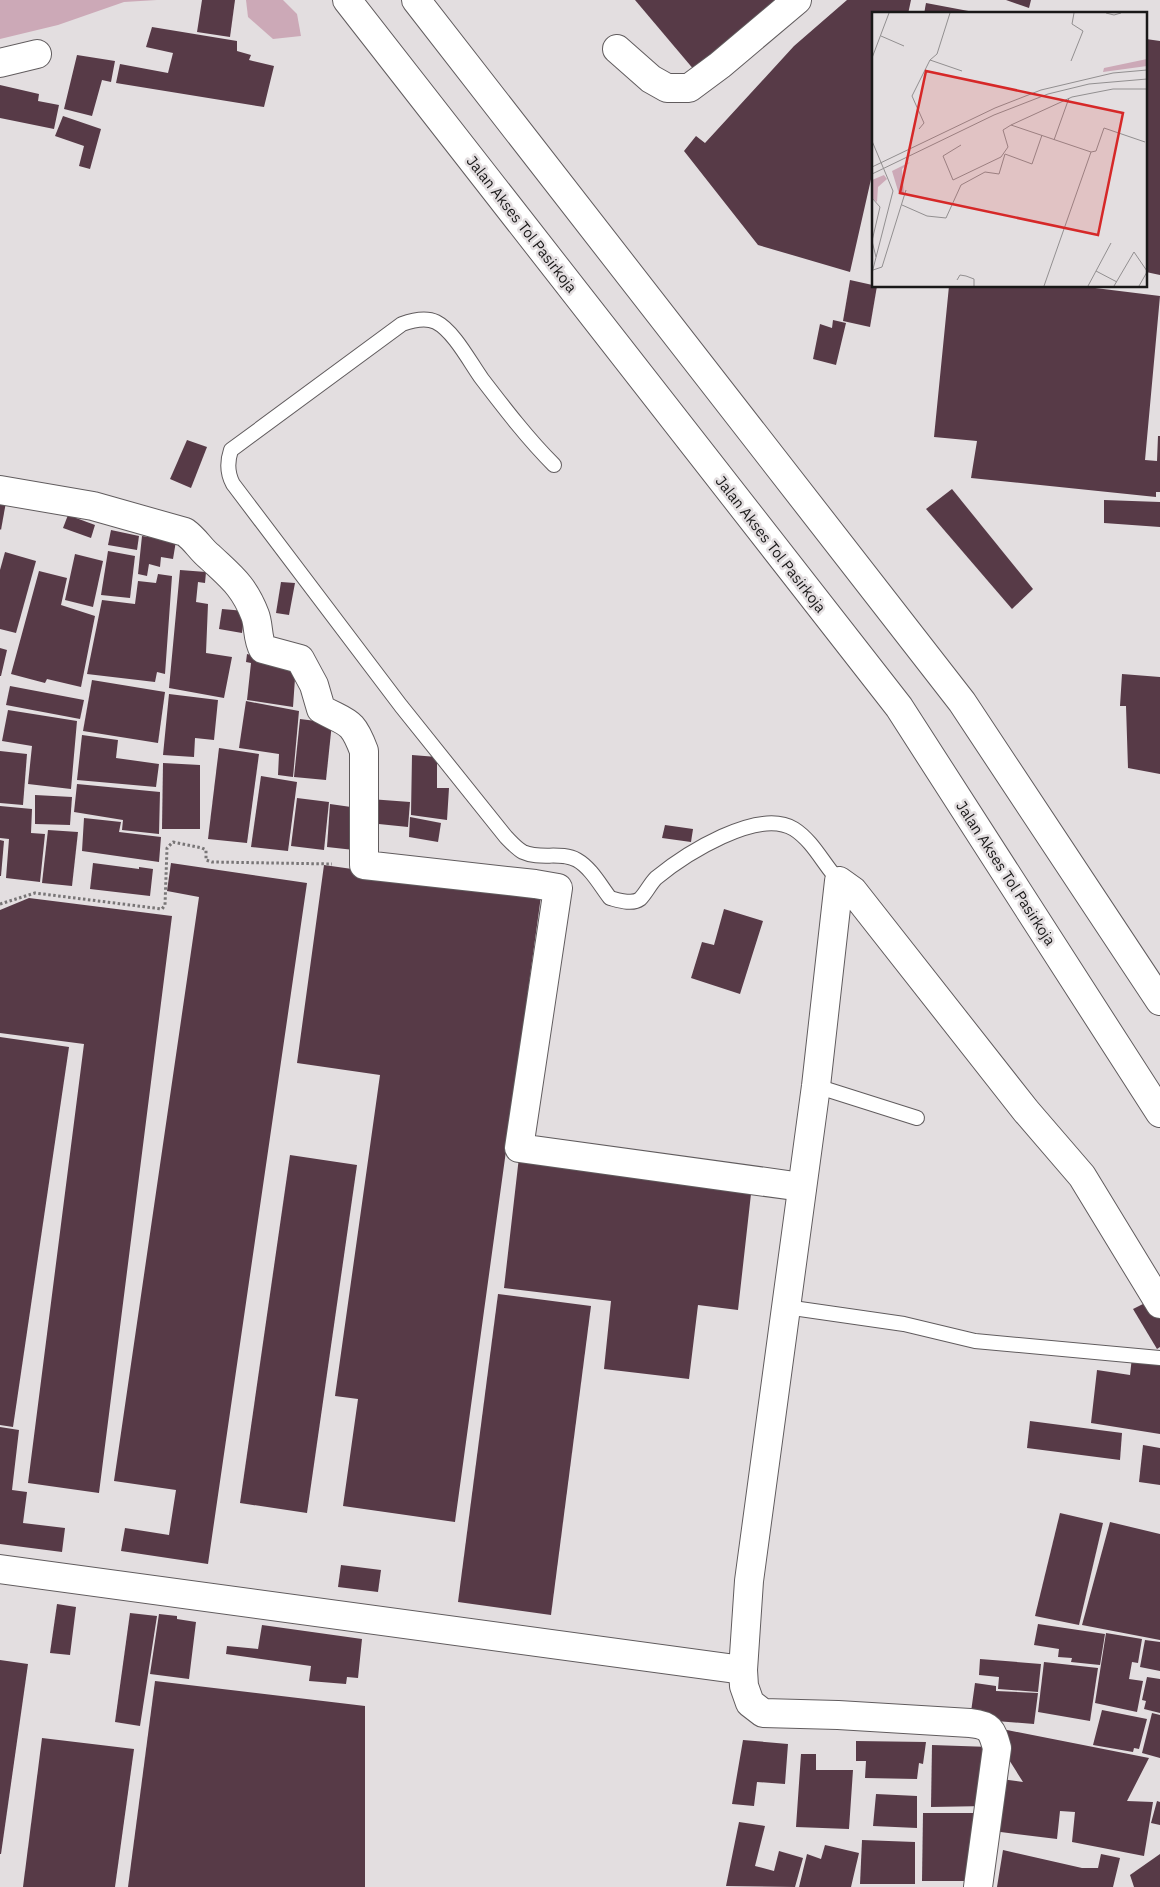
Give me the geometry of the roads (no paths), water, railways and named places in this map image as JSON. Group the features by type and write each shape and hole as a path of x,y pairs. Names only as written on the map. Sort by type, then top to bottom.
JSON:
{"main road":[{"name":"Jalan Akses Tol Pasirkoja","path":"347,0 899,707 1160,1113"},
{"path":"416,0 962,702 1160,1001"},
{"path":"617,49 651,79 667,88 689,88 720,65 797,0"},
{"path":"0,63 38,54"},
{"path":"0,490 93,506 185,532 196,540 209,556 243,589 256,616 260,644 263,649 300,659 314,685 321,710 352,725 358,736 364,751 364,866 558,888 519,1148 802,1186"},
{"path":"978,1887 997,1748 993,1733 983,1724 838,1715 763,1713 750,1703 744,1686 743,1670 749,1581 816,1086 839,881 853,891 1026,1111 1082,1176 1160,1304"},
{"path":"0,1570 743,1670"}],"lane":[{"path":"554,466 534,445 450,334 436,322 420,320 402,324 238,444 231,450 227,462 230,478 234,484 401,706 506,837 523,852 534,855 575,859 588,870 610,898 634,901 639,899 654,880 682,859 741,828 766,823 780,824 794,829 805,839 839,881"},
{"path":"816,1086 917,1118"},
{"path":"786,1307 904,1324 975,1341 1160,1358"}]}
